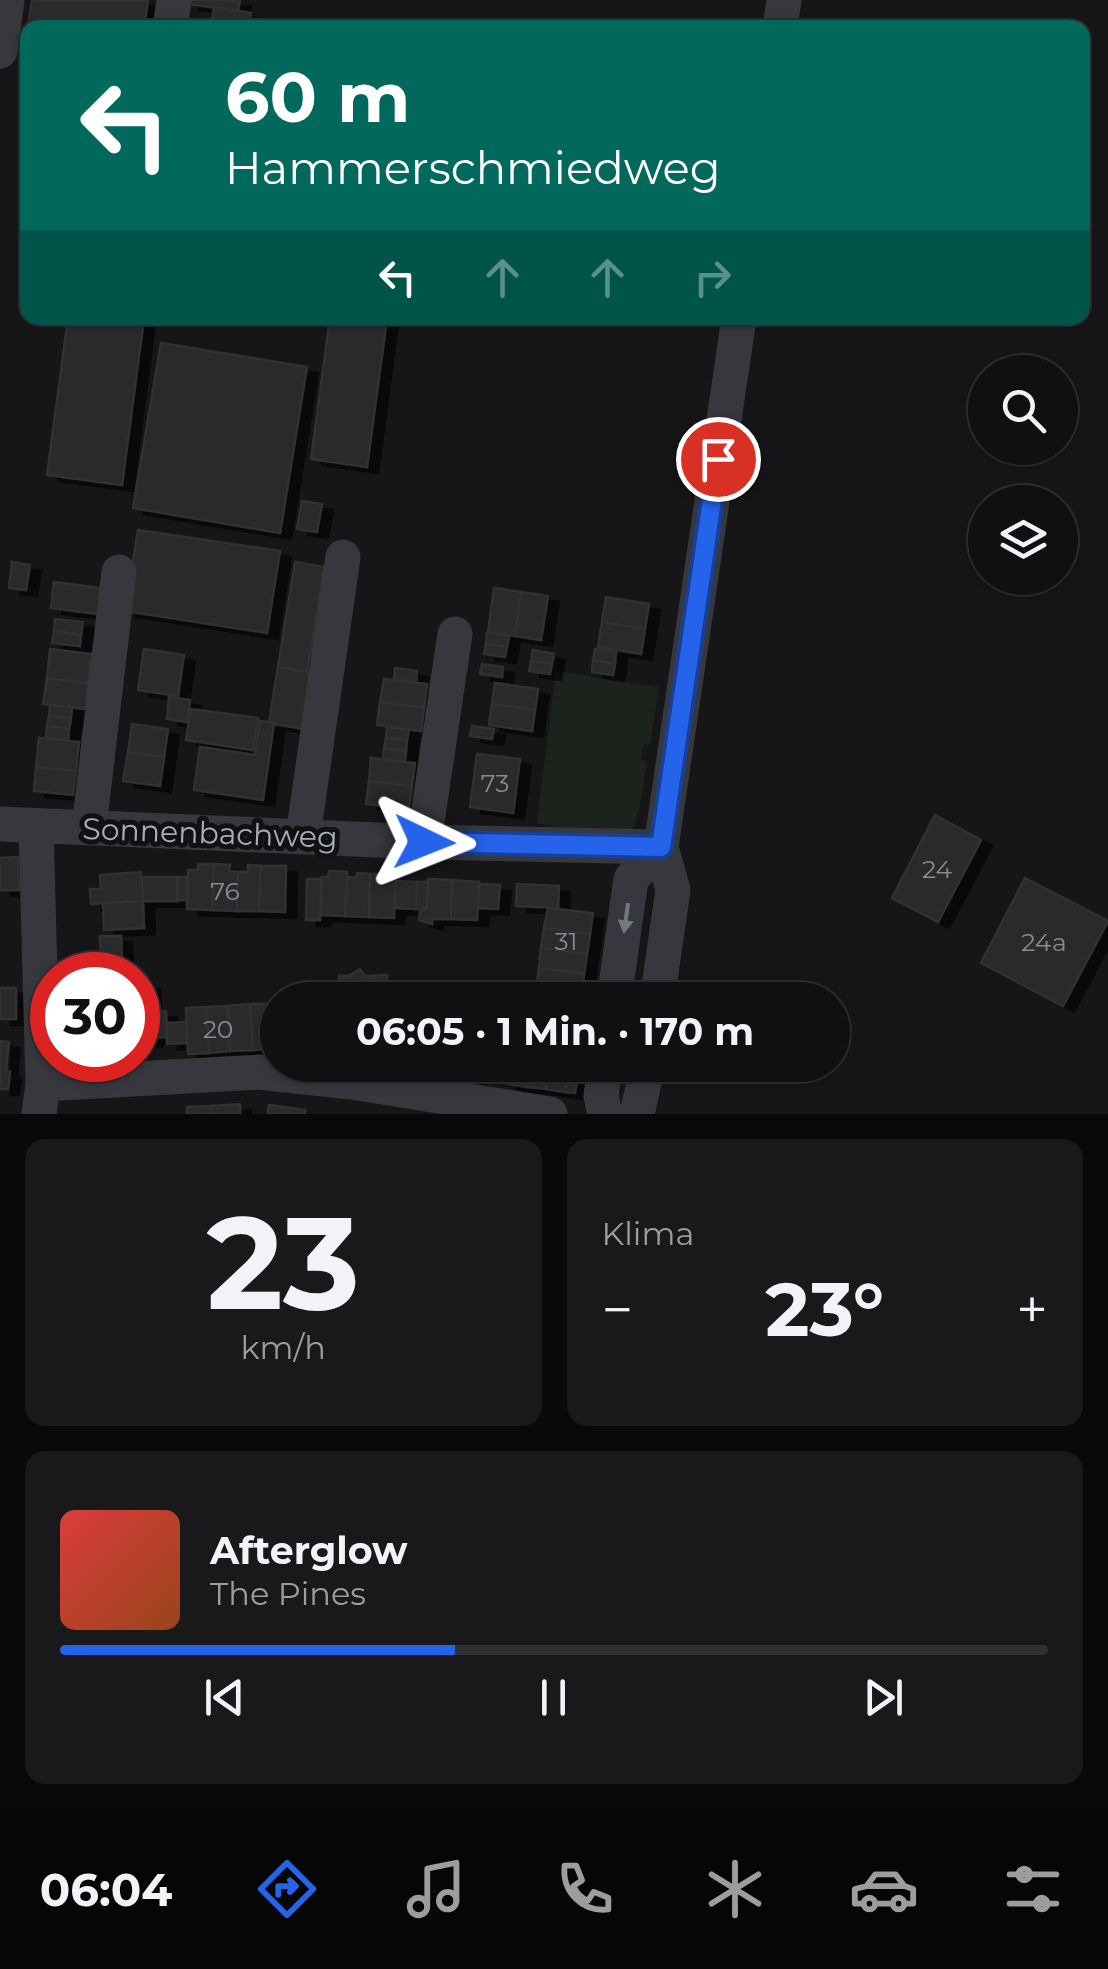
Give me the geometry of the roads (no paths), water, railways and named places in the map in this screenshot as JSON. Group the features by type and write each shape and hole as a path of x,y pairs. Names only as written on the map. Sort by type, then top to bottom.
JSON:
{"street":[{"path":"0,51 7,0"},
{"path":"660,982 673,890 661,847 737,325"},
{"path":"303,836 344,557"},
{"path":"89,828 119,572"},
{"path":"424,842 455,634"},
{"name":"Sonnenbachweg","path":"0,824 424,842 661,847"},
{"path":"36,826 41,1099 258,1072 352,1082 550,1114"},
{"path":"617,982 631,879 661,847"},
{"path":"603,1082 605,1114"},
{"path":"638,1114 646,1082"}]}
